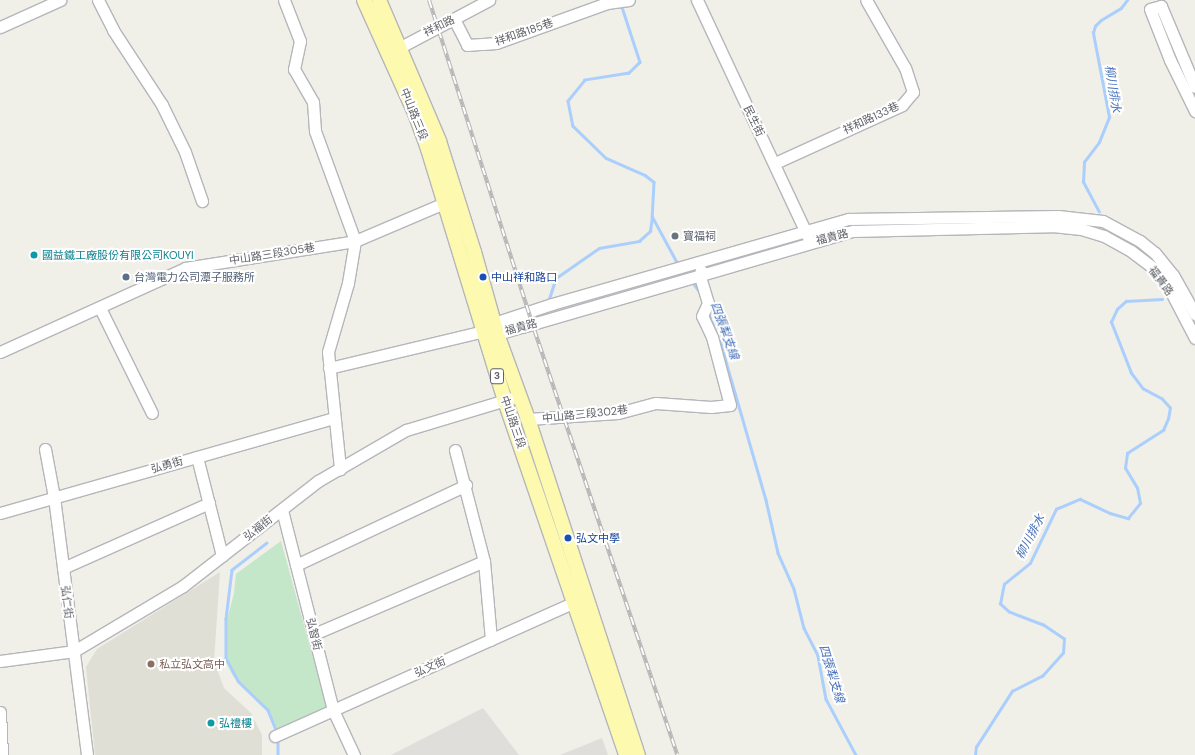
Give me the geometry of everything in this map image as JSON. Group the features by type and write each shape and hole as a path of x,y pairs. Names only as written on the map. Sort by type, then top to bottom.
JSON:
{"main road":[{"name":"中山路三段","path":"364,0 395,50 439,141 457,198 491,329 505,401 638,755"},
{"name":"中山路三段","path":"379,0 443,202 491,329 520,395 528,419 626,755"}],"street":[{"path":"0,27 60,0"},
{"path":"98,0 114,30 162,105 185,152 202,201"},
{"path":"284,0 300,41 294,69 313,102 315,131 355,241 348,283 328,352 340,469"},
{"name":"祥和路","path":"395,50 489,0"},
{"path":"619,0 629,0"},
{"name":"祥和路185巷","path":"454,19 466,45 496,43 619,0"},
{"name":"民生街","path":"698,0 775,163 810,242"},
{"name":"祥和路133巷","path":"775,163 902,105 913,92 905,68 866,0"},
{"path":"1195,87 1176,47 1161,6 1150,9 1170,60 1195,111"},
{"name":"中山路三段305巷","path":"0,352 100,308 185,268 355,241 443,202 457,198"},
{"name":"福貴路","path":"491,329 552,304 848,219 1027,215 1092,218 1103,221 1140,241 1155,253 1173,276 1195,314"},
{"name":"福貴路","path":"491,329 684,281 810,242 853,231 1052,226 1081,229 1104,236 1131,251 1155,269 1170,290 1195,338"},
{"name":"中山路三段302巷","path":"528,419 618,413 656,403 711,407 730,405 714,344 702,316 706,308 700,276 702,261"},
{"path":"100,308 152,413"},
{"path":"329,368 491,329"},
{"name":"弘福街","path":"0,661 74,651 184,586 318,481 406,430 505,401 520,395"},
{"name":"弘勇街","path":"0,513 334,418"},
{"name":"弘仁街","path":"45,449 54,498 87,755"},
{"path":"455,450 466,485 484,561 491,640"},
{"path":"197,457 222,556"},
{"path":"296,565 466,485"},
{"path":"63,568 209,503"},
{"name":"弘智街","path":"282,510 333,710 354,755"},
{"path":"314,634 484,561"},
{"name":"弘文街","path":"275,736 580,599"},
{"path":"0,712 2,755"}],"shaded area":[{"name":"私立弘文高中","path":"220,572 214,661 224,688 251,713 262,735 262,755 95,755 86,667 97,649"},
{"path":"483,708 519,755 391,755"},
{"path":"602,738 608,755 560,755"}],"green space":[{"path":"281,541 327,709 276,731 267,710 233,676 225,660 227,620 234,593 236,574"}],"waterway":[{"name":"柳川排水","path":"1099,212 1083,182 1084,162 1099,142 1109,117 1093,33 1095,26 1101,20 1121,8 1127,0"},
{"name":"四張犁支線","path":"621,4 640,62 629,73 585,80 568,101 573,126 606,158 645,175 654,182 652,216 678,264"},
{"path":"548,302 556,278 599,248 639,241 650,231 652,217"},
{"name":"四張犁支線","path":"691,280 699,291"},
{"name":"柳川排水","path":"975,755 976,747 1012,691 1042,676 1063,653 1064,639 1043,625 1009,612 1000,604 1004,584 1030,563 1056,509 1080,499 1110,513 1128,518 1140,503 1137,488 1125,468 1127,453 1163,430 1168,419 1170,408 1162,399 1143,389 1131,373 1111,322 1117,309 1126,301 1162,299"},
{"name":"四張犁支線","path":"708,312 721,344 766,500 778,553 794,589 804,628 818,656 826,699 856,755"},
{"path":"267,543 232,570 226,619 226,658 238,681 268,710 277,732"},
{"path":"278,739 278,755"}],"railway":[{"path":"429,0 534,329 677,755"}],"place":[{"name":"寶福祠","path":"675,236"},
{"name":"國益鐵工廠股份有限公司KOUYI","path":"34,255"},
{"name":"台灣電力公司潭子服務所","path":"126,277"},
{"name":"中山祥和路口","path":"483,277"},
{"name":"弘文中學","path":"568,538"},
{"name":"私立弘文高中","path":"151,664"},
{"name":"弘禮樓","path":"211,723"}]}
